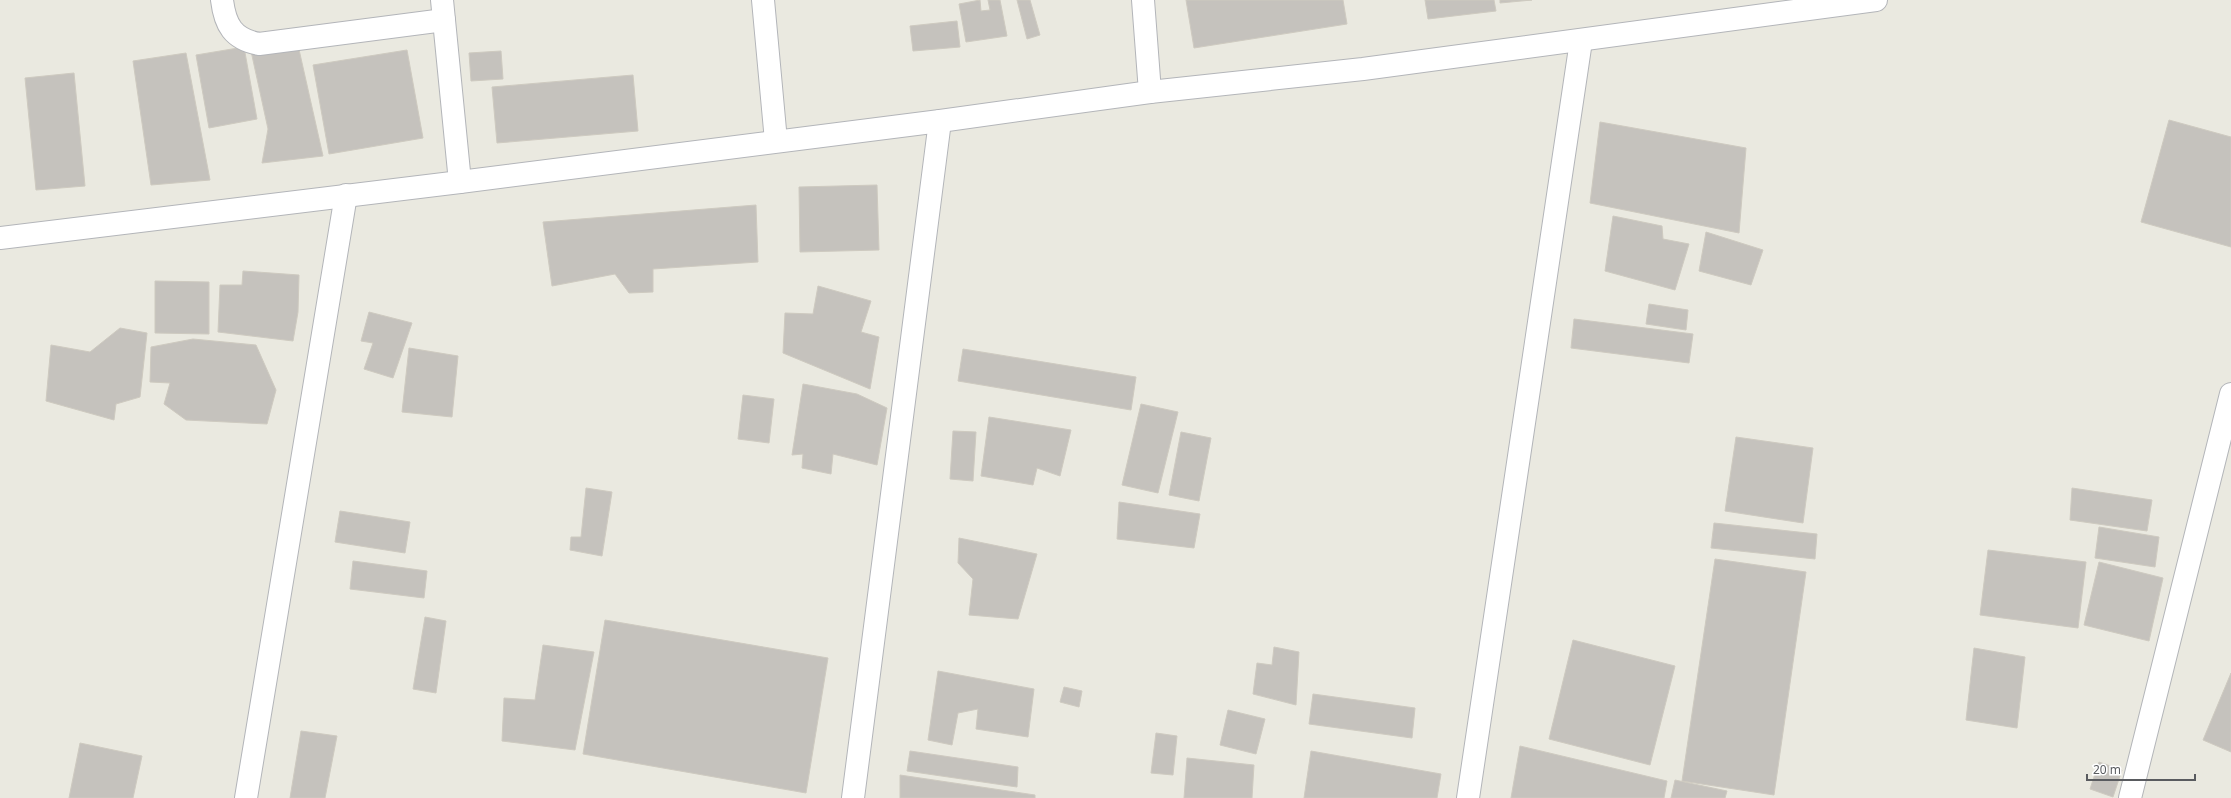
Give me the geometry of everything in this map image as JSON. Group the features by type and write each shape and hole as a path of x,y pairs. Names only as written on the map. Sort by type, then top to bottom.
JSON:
{"street":[{"path":"222,0 229,25 238,36 247,41 259,44 443,10 460,182"},
{"path":"763,0 776,141"},
{"path":"1143,0 1150,92"},
{"path":"0,238 460,182 940,121 1150,92 1363,69 1581,41 1801,4 1876,0"},
{"path":"1468,798 1581,41"},
{"path":"853,798 940,121"},
{"path":"246,798 346,195"},
{"path":"2130,798 2231,394"}],"building":[{"path":"980,0 981,11 990,10 988,0 1000,0 1007,36 966,42 959,4"},
{"path":"1017,0 1030,0 1040,35 1027,39"},
{"path":"1186,0 1343,0 1347,24 1194,48"},
{"path":"1425,0 1494,0 1496,11 1428,19"},
{"path":"1500,0 1532,0 1500,3"},
{"path":"957,21 960,47 913,51 910,26"},
{"path":"298,45 323,156 262,163 268,129 251,51"},
{"path":"244,47 257,119 209,128 196,55"},
{"path":"407,50 423,138 329,154 313,65"},
{"path":"501,51 503,79 471,81 469,53"},
{"path":"186,53 210,180 151,185 133,61"},
{"path":"74,73 85,186 36,190 25,78"},
{"path":"633,75 638,131 497,143 492,87"},
{"path":"2169,120 2231,137 2231,247 2141,222"},
{"path":"1600,122 1746,148 1739,233 1590,203"},
{"path":"877,185 879,250 800,252 799,187"},
{"path":"756,205 758,262 653,269 653,292 629,293 615,274 552,286 543,222"},
{"path":"1613,216 1662,226 1663,239 1689,244 1675,290 1605,271"},
{"path":"1706,232 1763,250 1751,285 1699,271"},
{"path":"243,271 299,275 298,312 293,341 218,332 220,285 242,285"},
{"path":"155,281 209,282 209,334 155,333"},
{"path":"818,286 871,301 861,332 879,337 870,389 783,353 785,313 813,314"},
{"path":"1649,304 1688,310 1686,330 1646,324"},
{"path":"369,312 412,323 393,378 364,369 373,343 361,341"},
{"path":"1574,319 1693,334 1689,363 1571,348"},
{"path":"120,328 147,333 140,397 116,404 114,420 46,401 51,345 90,352"},
{"path":"193,339 256,345 276,390 267,424 186,420 164,404 170,383 150,382 151,347"},
{"path":"409,348 458,356 452,417 402,412"},
{"path":"963,349 1136,377 1131,410 958,381"},
{"path":"803,384 857,394 887,408 877,465 833,454 831,474 802,468 803,454 792,455"},
{"path":"743,395 774,399 769,443 738,439"},
{"path":"1141,404 1178,412 1158,493 1122,485"},
{"path":"989,417 1071,430 1060,476 1037,468 1033,485 981,476"},
{"path":"953,431 976,432 973,481 950,479"},
{"path":"1181,432 1211,438 1199,501 1169,495"},
{"path":"1736,437 1813,448 1803,523 1725,511"},
{"path":"586,488 612,492 602,556 570,550 571,537 581,537"},
{"path":"2072,488 2152,500 2147,531 2070,520"},
{"path":"1119,502 1200,514 1194,548 1117,539"},
{"path":"340,511 410,522 405,553 335,542"},
{"path":"1714,523 1817,534 1815,559 1711,548"},
{"path":"2099,527 2159,537 2155,567 2095,558"},
{"path":"959,538 1037,554 1018,619 969,615 973,579 958,563"},
{"path":"1988,550 2086,562 2078,628 1980,615"},
{"path":"1715,559 1806,572 1774,795 1682,781"},
{"path":"353,561 427,571 424,598 350,589"},
{"path":"2099,562 2163,578 2149,641 2084,625"},
{"path":"425,617 446,621 436,693 413,689"},
{"path":"605,620 828,658 806,793 583,754"},
{"path":"1573,640 1675,666 1650,765 1549,739"},
{"path":"543,645 594,652 575,750 502,741 504,698 535,700"},
{"path":"1274,647 1299,652 1296,705 1253,694 1257,663 1272,665"},
{"path":"1974,648 2025,657 2017,728 1966,720"},
{"path":"938,671 1034,689 1028,737 976,729 978,709 958,713 952,745 928,740"},
{"path":"2231,673 2231,752 2203,740"},
{"path":"1064,687 1082,691 1079,707 1060,702"},
{"path":"1313,694 1415,708 1412,738 1309,724"},
{"path":"1228,710 1265,719 1256,754 1220,745"},
{"path":"301,731 337,736 325,798 290,798"},
{"path":"1156,733 1177,736 1173,775 1151,773"},
{"path":"80,743 142,756 133,798 69,798"},
{"path":"1520,746 1667,781 1664,798 1511,798"},
{"path":"910,751 1018,767 1017,787 907,771"},
{"path":"1311,751 1441,774 1437,798 1304,798"},
{"path":"1187,758 1254,765 1252,798 1184,798"},
{"path":"2099,762 2122,770 2113,797 2090,789"},
{"path":"900,775 1035,795 1035,798 900,798"},
{"path":"1675,780 1727,791 1725,798 1671,798"}]}
